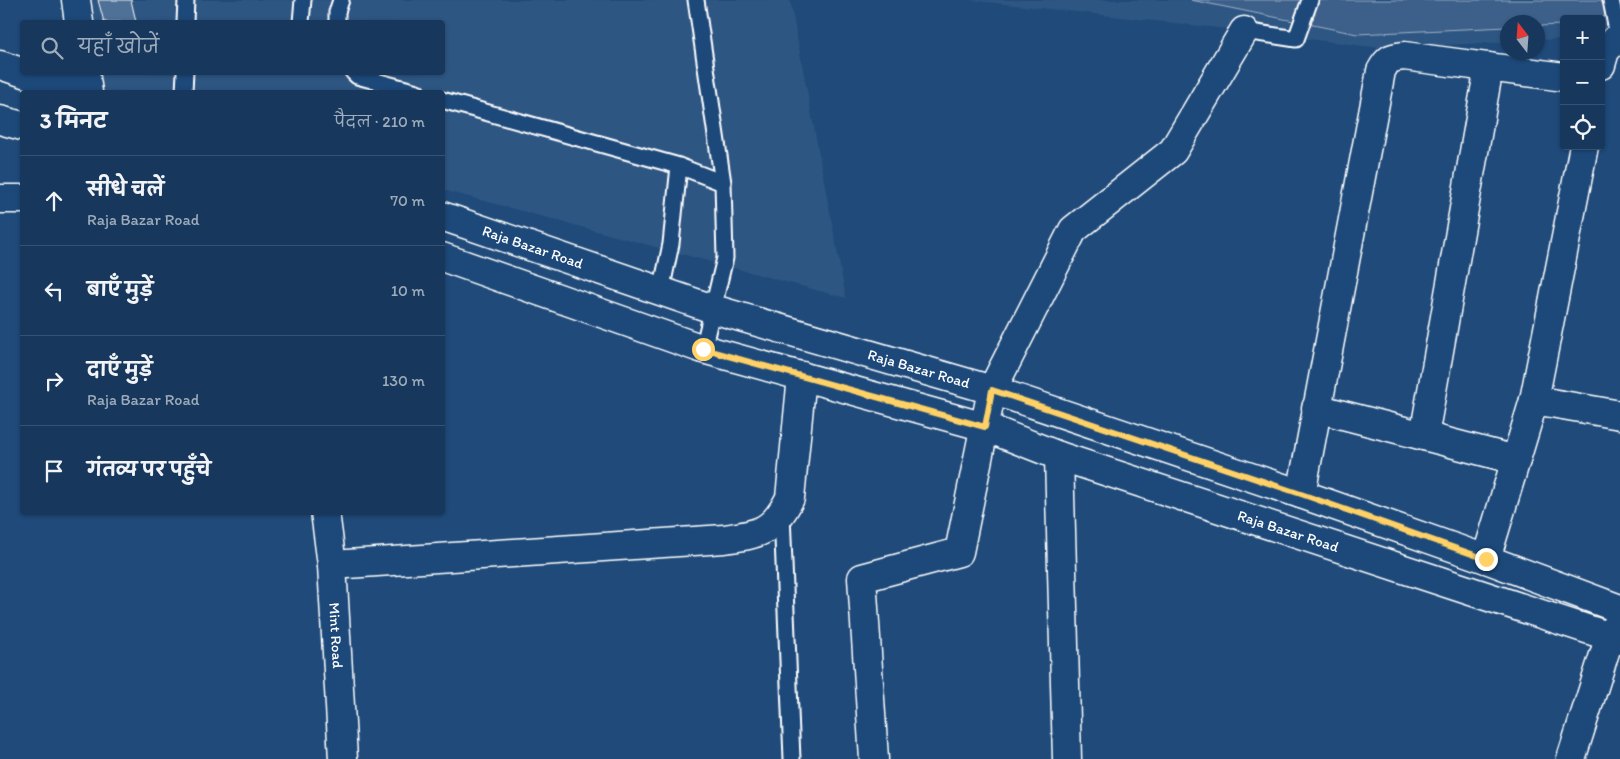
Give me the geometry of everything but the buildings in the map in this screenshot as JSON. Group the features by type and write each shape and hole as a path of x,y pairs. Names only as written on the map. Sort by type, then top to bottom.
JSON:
{"street":[{"path":"76,0 79,20"},
{"path":"874,759 862,578 958,552 992,390 1073,230 1173,151 1244,31"},
{"path":"1603,60 1605,51 1619,35"},
{"path":"1301,494 1381,71 1386,61 1392,57 1404,56 1560,76"},
{"path":"0,65 20,72"},
{"path":"1424,436 1489,67"},
{"path":"30,75 76,90"},
{"path":"85,75 88,90"},
{"path":"0,120 20,125"},
{"path":"1486,559 1534,400 1583,150"},
{"path":"0,199 20,199"},
{"name":"Raja Bazar Road","path":"445,217 713,309 992,390 1301,494 1486,559 1620,609"},
{"name":"Raja Bazar Road","path":"445,258 703,349 985,427 1059,456 1617,632"},
{"path":"332,565 724,539 754,535 769,528 782,514 790,498 802,376"},
{"path":"1534,400 1620,415"},
{"path":"1316,408 1516,460"},
{"path":"1059,456 1067,759"},
{"name":"Mint Road","path":"325,515 332,565 343,759"},
{"path":"1570,759 1617,632"}],"lane":[{"path":"185,20 186,0"},
{"path":"301,20 302,0"},
{"path":"337,20 337,12 341,0"},
{"path":"696,0 723,183 725,258 703,349"},
{"path":"1244,31 1296,39 1310,0"},
{"path":"1611,0 1619,35"},
{"path":"184,90 185,75"},
{"path":"356,75 410,90"},
{"path":"445,101 679,166 723,183"},
{"path":"661,290 671,244 679,166"},
{"path":"782,514 792,759"}],"shaded area":[{"path":"78,0 790,0 846,298 445,191 445,90 88,90 85,75 445,75 445,20 80,20"},
{"path":"969,0 1620,0 1620,37 1605,37 1605,15 1560,15 1560,39 1545,40 1545,15 1500,15 1500,42 1381,48"},
{"path":"1191,0 1620,0 1620,8 1605,16 1560,15 1560,25 1545,26 1545,15 1500,15 1500,27 1357,34"}],"route":[{"path":"703,349 985,427 992,390 1301,494 1486,559"}]}
